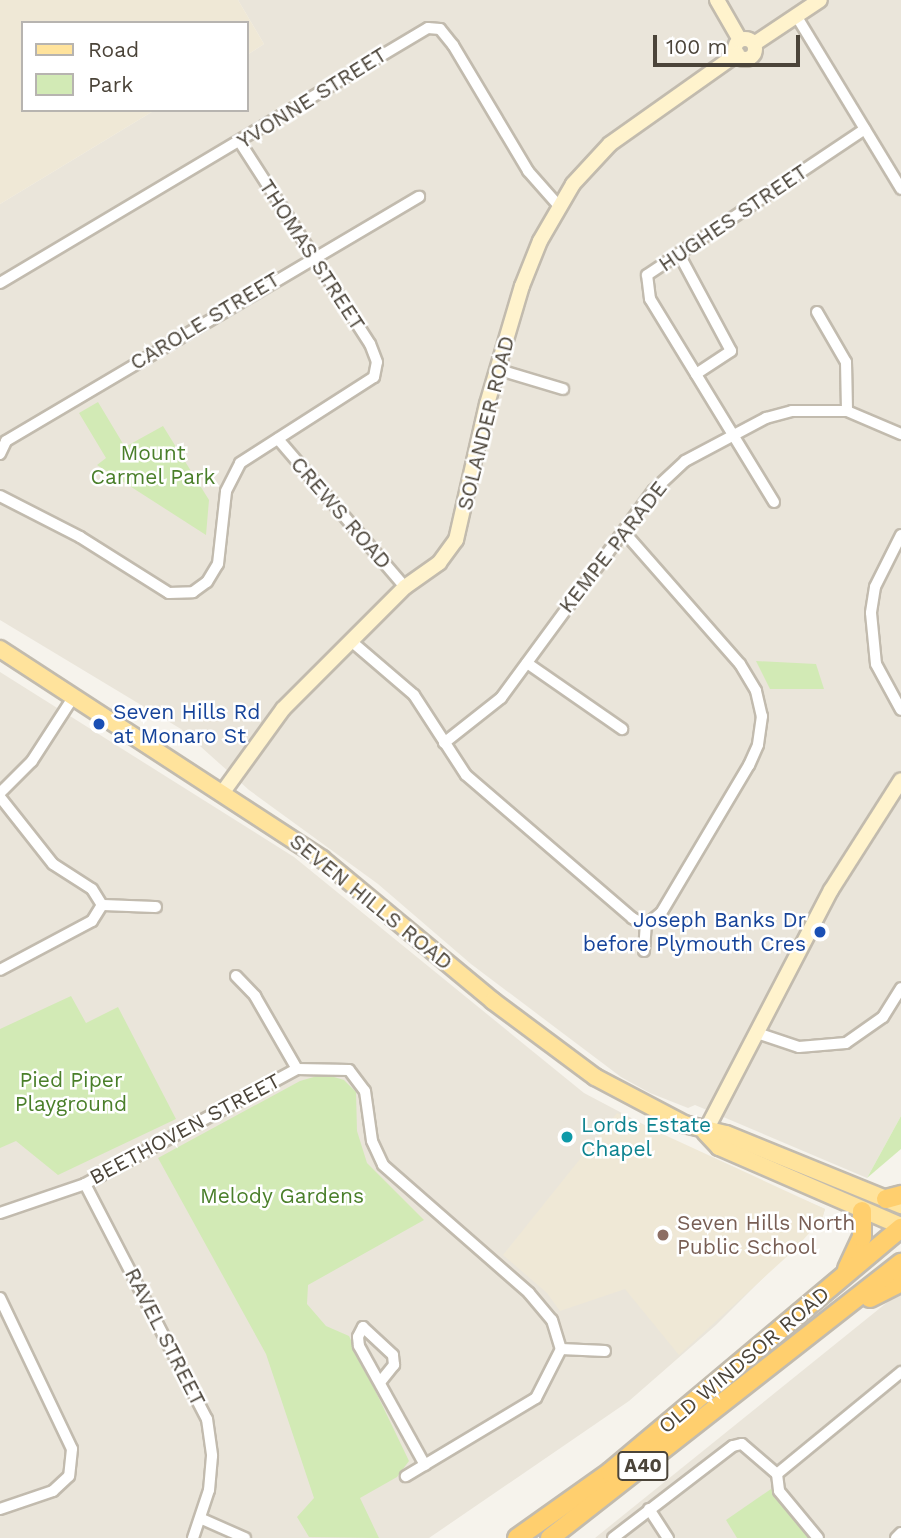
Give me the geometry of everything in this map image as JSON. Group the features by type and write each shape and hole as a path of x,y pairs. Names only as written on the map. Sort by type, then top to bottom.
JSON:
{"highway":[{"path":"840,1281 857,1253 862,1211"},
{"name":"OLD WINDSOR ROAD","path":"517,1538 610,1472 901,1227"},
{"name":"OLD WINDSOR ROAD","path":"550,1538 901,1263"},
{"path":"833,1317 901,1282"}],"main road":[{"name":"SEVEN HILLS ROAD","path":"0,649 322,859 573,1063 643,1105 705,1132 726,1134 896,1200"},
{"name":"SEVEN HILLS ROAD","path":"705,1132 719,1147 901,1227"}],"street":[{"path":"717,0 744,46"},
{"name":"SOLANDER ROAD","path":"223,792 283,709 405,587 439,563 456,540 496,369 530,262 559,206 610,144 744,46 797,17 820,0"},
{"path":"797,17 901,189"},
{"name":"YVONNE STREET","path":"0,283 240,142 416,32 440,29 528,171 559,206"},
{"name":"HUGHES STREET","path":"774,502 646,289 647,275 865,129"},
{"name":"THOMAS STREET","path":"240,142 370,344 376,370 370,383 278,439"},
{"name":"CAROLE STREET","path":"0,454 6,441 419,197"},
{"path":"679,254 731,351 695,374"},
{"path":"817,312 846,362 847,411"},
{"path":"496,369 563,389"},
{"name":"KEMPE PARADE","path":"444,743 491,709 654,490 685,461 732,434 792,411 847,411 901,434"},
{"path":"0,496 177,595 200,588 218,564 226,491 233,472 278,439"},
{"name":"CREWS ROAD","path":"278,439 405,587"},
{"path":"624,532 740,664 756,691 762,716 758,746 750,765 665,906 646,925 645,951"},
{"path":"901,535 875,587 871,639 876,664 901,710"},
{"path":"351,641 414,695 444,743 478,785 632,918 646,925"},
{"path":"527,663 622,729"},
{"path":"74,696 32,761 0,795 53,864 92,888 102,905"},
{"path":"705,1132 831,890 901,780"},
{"path":"102,905 156,907"},
{"path":"0,970 92,921 102,905"},
{"path":"236,975 256,996 297,1069"},
{"path":"757,1033 799,1047 846,1043 883,1017 901,988"},
{"name":"BEETHOVEN STREET","path":"0,1213 85,1184 297,1069 349,1070 360,1079 372,1141 383,1165 529,1293 552,1320 561,1349"},
{"name":"RAVEL STREET","path":"85,1184 207,1419 212,1456 202,1519 193,1538"},
{"path":"0,1298 72,1449 69,1476 52,1491 0,1510"},
{"path":"381,1381 394,1364 394,1355 363,1327 358,1337 359,1346 381,1381 425,1465"},
{"path":"406,1476 536,1398 561,1349 605,1351"},
{"path":"777,1474 901,1372"},
{"path":"613,1538 733,1446 749,1447 777,1474 779,1491 818,1538"},
{"path":"649,1508 668,1538"},
{"path":"202,1519 245,1538"},
{"path":"564,1538 573,1521"},
{"path":"896,1538 901,1533"}],"shaded area":[{"path":"0,0 238,0 264,44 248,54 248,21 21,21 21,112 152,112 0,204"},
{"path":"238,0 901,0 901,1116 867,1178 695,1105 688,1108 650,1093 621,1077 471,964 378,884 249,790 181,729 0,620 0,204 152,112 248,112 248,54 264,44"},
{"path":"0,672 294,857 584,1093 707,1158 825,1209 822,1219 716,1325 629,1401 429,1538 0,1538"},
{"name":"Seven Hills North Public School","path":"617,1113 825,1209 822,1219 793,1251 679,1355 625,1289 560,1311 547,1293 503,1255"},
{"path":"901,1293 901,1538 595,1538 895,1296"}],"green space":[{"name":"Mount Carmel Park","path":"98,402 125,447 163,426 209,500 206,535 97,465 106,458 79,413"},
{"path":"756,661 816,664 824,689 770,689"},
{"name":"Pied Piper Playground","path":"71,996 86,1023 118,1007 176,1119 58,1175 16,1141 0,1148 0,1029"},
{"name":"Melody Gardens","path":"324,1074 344,1080 356,1092 357,1131 367,1163 424,1220 308,1285 307,1304 326,1326 349,1336 409,1461 397,1477 360,1498 379,1538 309,1537 297,1517 314,1498 266,1354 158,1158 300,1081"},
{"path":"901,1116 901,1149 867,1178"},
{"path":"771,1489 813,1538 737,1538 726,1520"}],"place":[{"name":"Seven Hills Rd at Monaro St","path":"99,724"},
{"name":"Joseph Banks Dr before Plymouth Cres","path":"820,932"},
{"name":"Lords Estate Chapel","path":"567,1137"},
{"name":"Seven Hills North Public School","path":"663,1235"}]}
